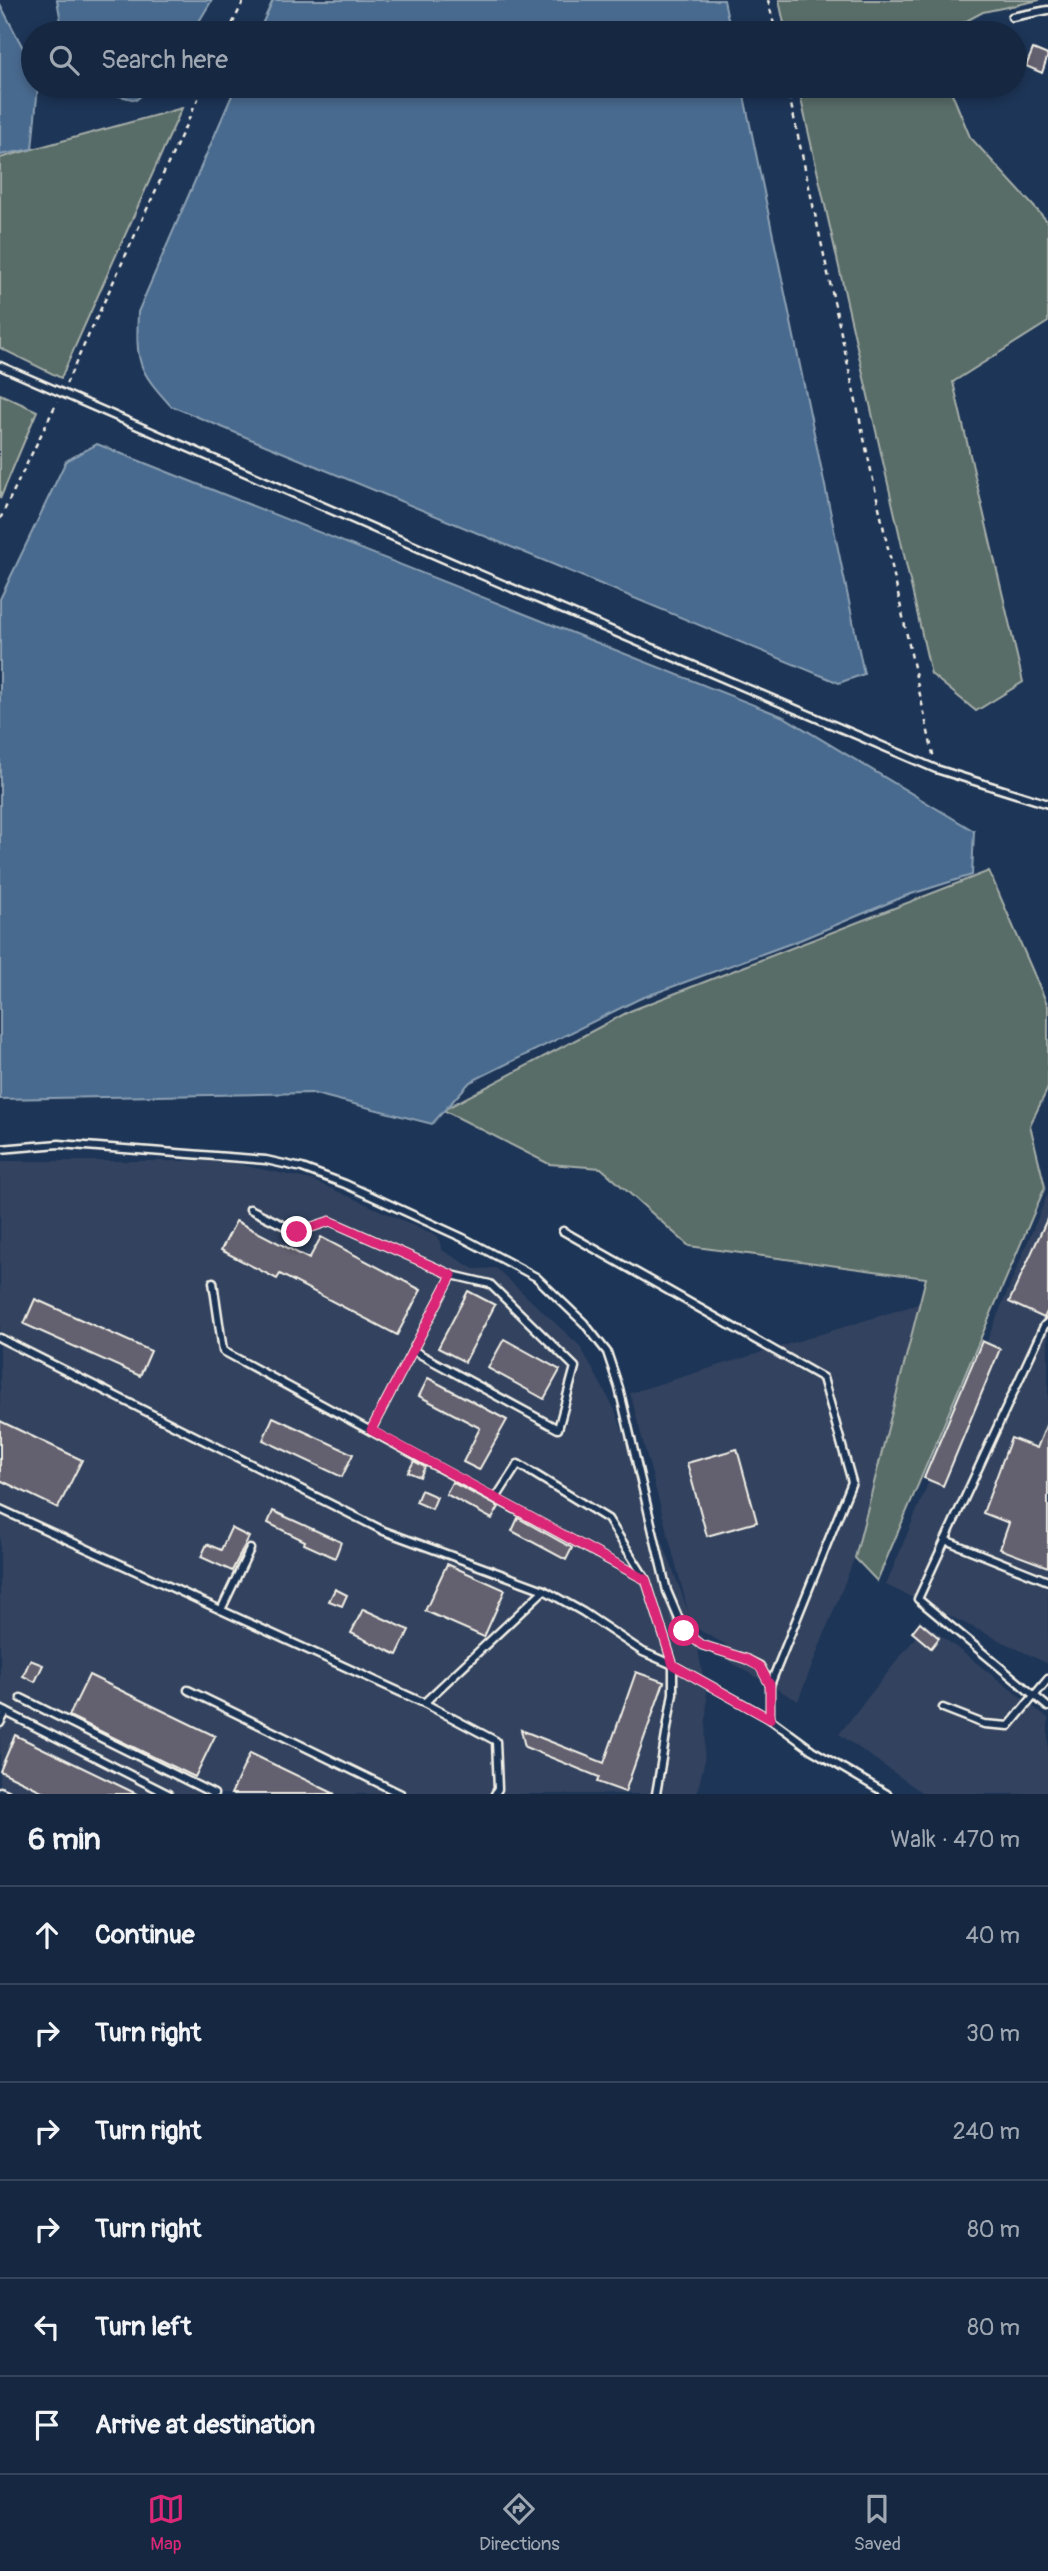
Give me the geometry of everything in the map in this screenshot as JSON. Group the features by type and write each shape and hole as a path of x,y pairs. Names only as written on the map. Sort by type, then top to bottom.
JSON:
{"lane":[{"path":"1012,17 1048,10"},
{"path":"0,366 936,769 1048,804"},
{"path":"0,1149 59,1144 266,1160 302,1168 345,1184 463,1238 536,1277 584,1323 607,1352 667,1591 684,1631 702,1645 746,1659 760,1667 770,1685"},
{"path":"250,1209 297,1232 330,1221 452,1275 490,1284 575,1367 558,1429 414,1351"},
{"path":"563,1231 823,1378 852,1482 770,1685 770,1719"},
{"path":"371,1430 452,1275"},
{"path":"213,1282 223,1350 646,1580"},
{"path":"1048,1322 918,1599 1048,1707"},
{"path":"0,1338 384,1531 544,1590 643,1651 770,1719 812,1750 887,1794"},
{"path":"496,1499 518,1464 608,1519 646,1580 673,1665 673,1693 656,1794"},
{"path":"0,1509 424,1703 496,1741 498,1789 495,1794"},
{"path":"945,1540 1048,1581"},
{"path":"221,1610 250,1549"},
{"path":"424,1703 544,1590"},
{"path":"943,1708 984,1724 1009,1726 1048,1679"},
{"path":"188,1690 401,1794"},
{"path":"22,1698 214,1794"},
{"path":"0,1723 3,1710 168,1794"},
{"path":"0,1791 7,1794"}],"path":[{"path":"234,21 244,0"},
{"path":"768,0 773,21"},
{"path":"0,519 198,98"},
{"path":"790,98 936,769"}],"shaded area":[{"path":"57,0 212,0 199,21 61,21"},
{"path":"273,0 724,0 728,21 263,21"},
{"path":"0,4 21,44 21,98 37,98 32,149 0,155"},
{"path":"231,98 744,98 864,674 839,683 171,406 151,383 141,364 138,312"},
{"path":"97,444 784,717 974,831 972,875 905,896 800,940 639,999 470,1082 432,1124 311,1093 0,1099 0,599 66,461"},
{"path":"0,1161 224,1161 312,1180 438,1236 442,1250 474,1269 496,1268 580,1346 615,1410 689,1614 630,1393 960,1291 798,1701 725,1659 726,1645 694,1627 707,1698 704,1764 697,1794 0,1794"},
{"path":"1048,1193 1048,1664 886,1585"},
{"path":"926,1624 1048,1718 1048,1794 924,1794 839,1734"}],"green space":[{"path":"779,0 1040,0 983,12 966,21 783,21"},
{"path":"801,98 954,98 970,137 1048,222 1048,322 953,382 1023,682 976,711 931,674"},
{"path":"182,108 61,378 0,348 0,158"},
{"path":"0,394 37,411 0,499"},
{"path":"989,871 1048,1006 1048,1088 1030,1125 1045,1187 877,1581 855,1558 926,1278 689,1246 601,1168 549,1164 443,1110 630,1011"}],"building":[{"path":"1033,49 1048,55 1042,73 1027,66"},
{"path":"1048,1217 1048,1310 1044,1318 1009,1302"},
{"path":"236,1221 309,1259 321,1237 421,1290 397,1335 280,1274 277,1279 221,1250"},
{"path":"468,1291 495,1305 465,1362 438,1348"},
{"path":"35,1299 151,1351 140,1376 24,1324"},
{"path":"504,1339 560,1370 544,1399 488,1368"},
{"path":"982,1341 1000,1349 943,1486 924,1478"},
{"path":"428,1378 507,1420 479,1470 463,1462 480,1428 419,1396"},
{"path":"273,1417 353,1454 342,1477 263,1440"},
{"path":"0,1421 82,1460 58,1508 0,1480"},
{"path":"1047,1423 1048,1567 1000,1549 1009,1523 983,1513 1011,1438 1037,1448"},
{"path":"737,1449 757,1522 707,1536 687,1463"},
{"path":"414,1461 425,1467 420,1477 408,1472"},
{"path":"452,1482 499,1507 492,1519 446,1494"},
{"path":"421,1490 437,1497 432,1509 416,1502"},
{"path":"273,1511 341,1542 335,1558 268,1523"},
{"path":"518,1518 572,1548 566,1560 512,1531"},
{"path":"231,1528 249,1537 232,1571 201,1557 207,1544 221,1550"},
{"path":"447,1564 505,1590 484,1637 425,1611"},
{"path":"335,1589 347,1595 342,1606 329,1601"},
{"path":"363,1609 409,1630 397,1655 351,1633"},
{"path":"920,1622 939,1638 931,1648 912,1632"},
{"path":"30,1660 43,1665 35,1682 23,1676"},
{"path":"636,1672 664,1682 625,1792 597,1782 599,1777 525,1747 521,1730 604,1763"},
{"path":"89,1675 215,1736 195,1777 69,1716"},
{"path":"15,1735 137,1794 48,1794 0,1771"},
{"path":"250,1753 335,1794 231,1794"}],"route":[{"path":"297,1232 330,1221 452,1275 371,1430 646,1580 673,1665 770,1719 770,1685 760,1667 746,1659 702,1645 684,1631"}]}
